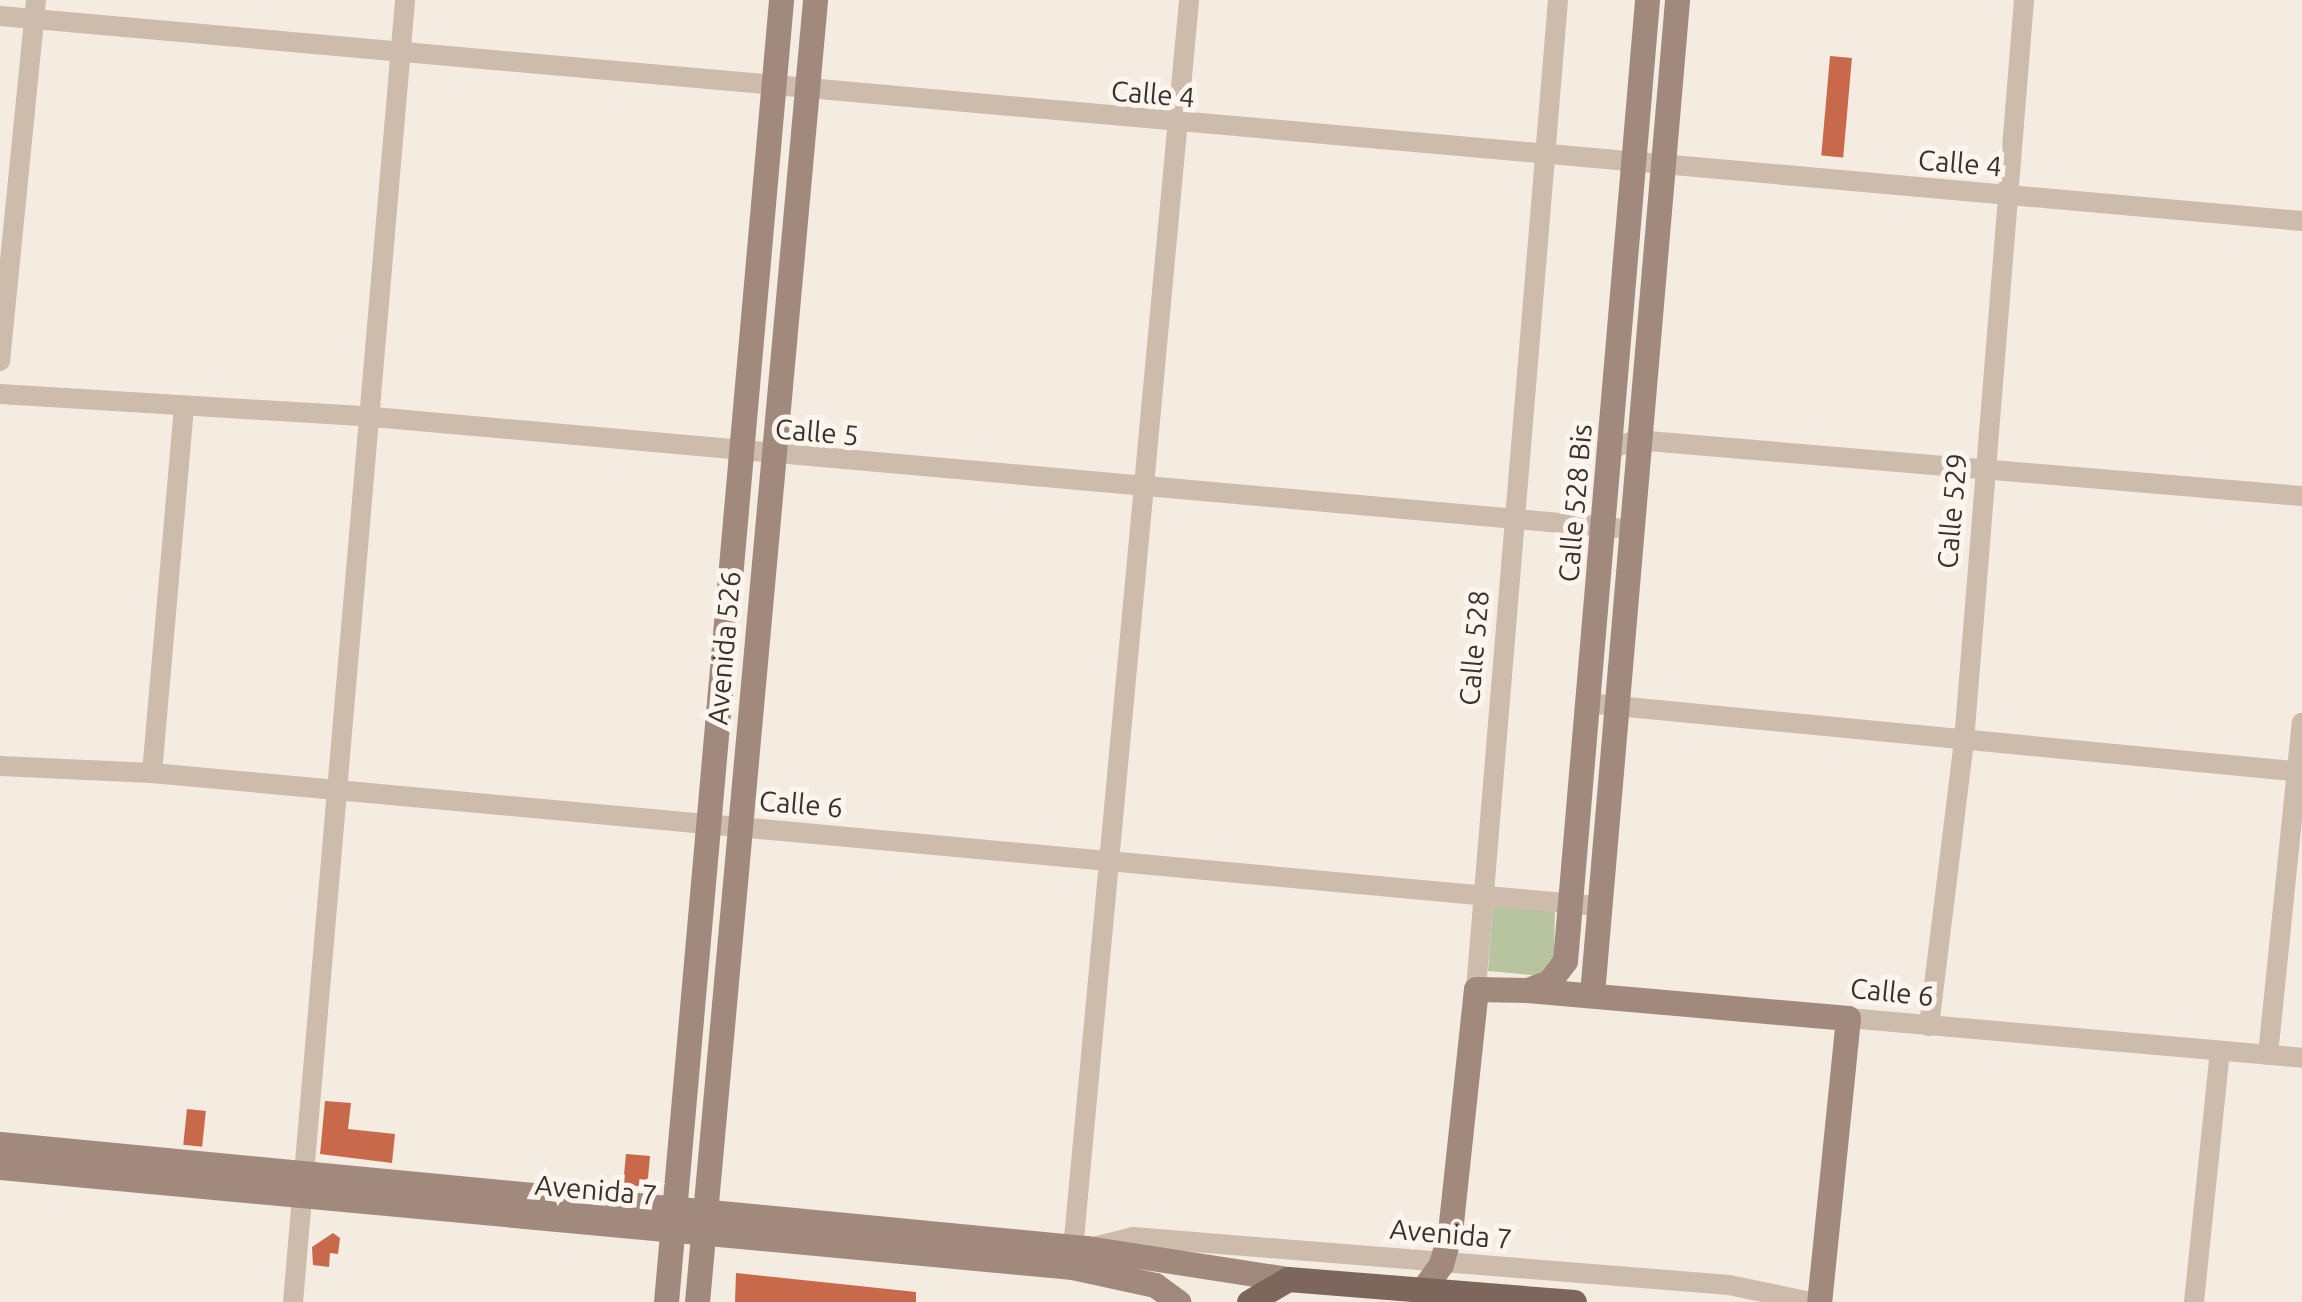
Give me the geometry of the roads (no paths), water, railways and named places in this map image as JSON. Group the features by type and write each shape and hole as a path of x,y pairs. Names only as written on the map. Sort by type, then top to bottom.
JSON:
{"main road":[{"name":"Avenida 526","path":"666,1302 781,0"},
{"name":"Avenida 526","path":"697,1302 815,0"},
{"name":"Calle 528 Bis","path":"1527,990 1549,982 1564,962 1647,0"},
{"name":"Calle 528 Bis","path":"1592,994 1636,440 1677,0"},
{"name":"Calle 6","path":"1476,989 1592,994 1848,1018"},
{"name":"Calle 528","path":"1421,1292 1442,1264 1476,989"},
{"path":"1819,1302 1848,1018"},
{"name":"Avenida 7","path":"0,1144 303,1182 1077,1254 1421,1292 1574,1302"},
{"name":"Avenida 7","path":"0,1167 303,1182"},
{"name":"Avenida 7","path":"1077,1254 1155,1285 1178,1302"},
{"path":"1249,1302 1288,1279"}],"street":[{"path":"293,1302 373,417 404,0"},
{"path":"1077,1254 1189,0"},
{"name":"Calle 528","path":"1476,989 1558,0"},
{"name":"Calle 529","path":"1929,1026 1964,741 2024,0"},
{"path":"0,361 35,10"},
{"name":"Calle 4","path":"0,16 35,10 400,53 773,88 2302,221"},
{"name":"Calle 5","path":"0,394 373,417 738,454 1630,530"},
{"path":"152,773 184,405"},
{"path":"1610,450 1636,440 2302,496"},
{"path":"1586,703 2300,772"},
{"path":"2268,1055 2302,724"},
{"name":"Calle 6","path":"0,766 152,773 1484,899 1597,906"},
{"name":"Calle 6","path":"1848,1018 2302,1058"},
{"path":"2194,1302 2220,1051"},
{"name":"Avenida 7","path":"1077,1254 1133,1237 1729,1285 1811,1302"}]}
